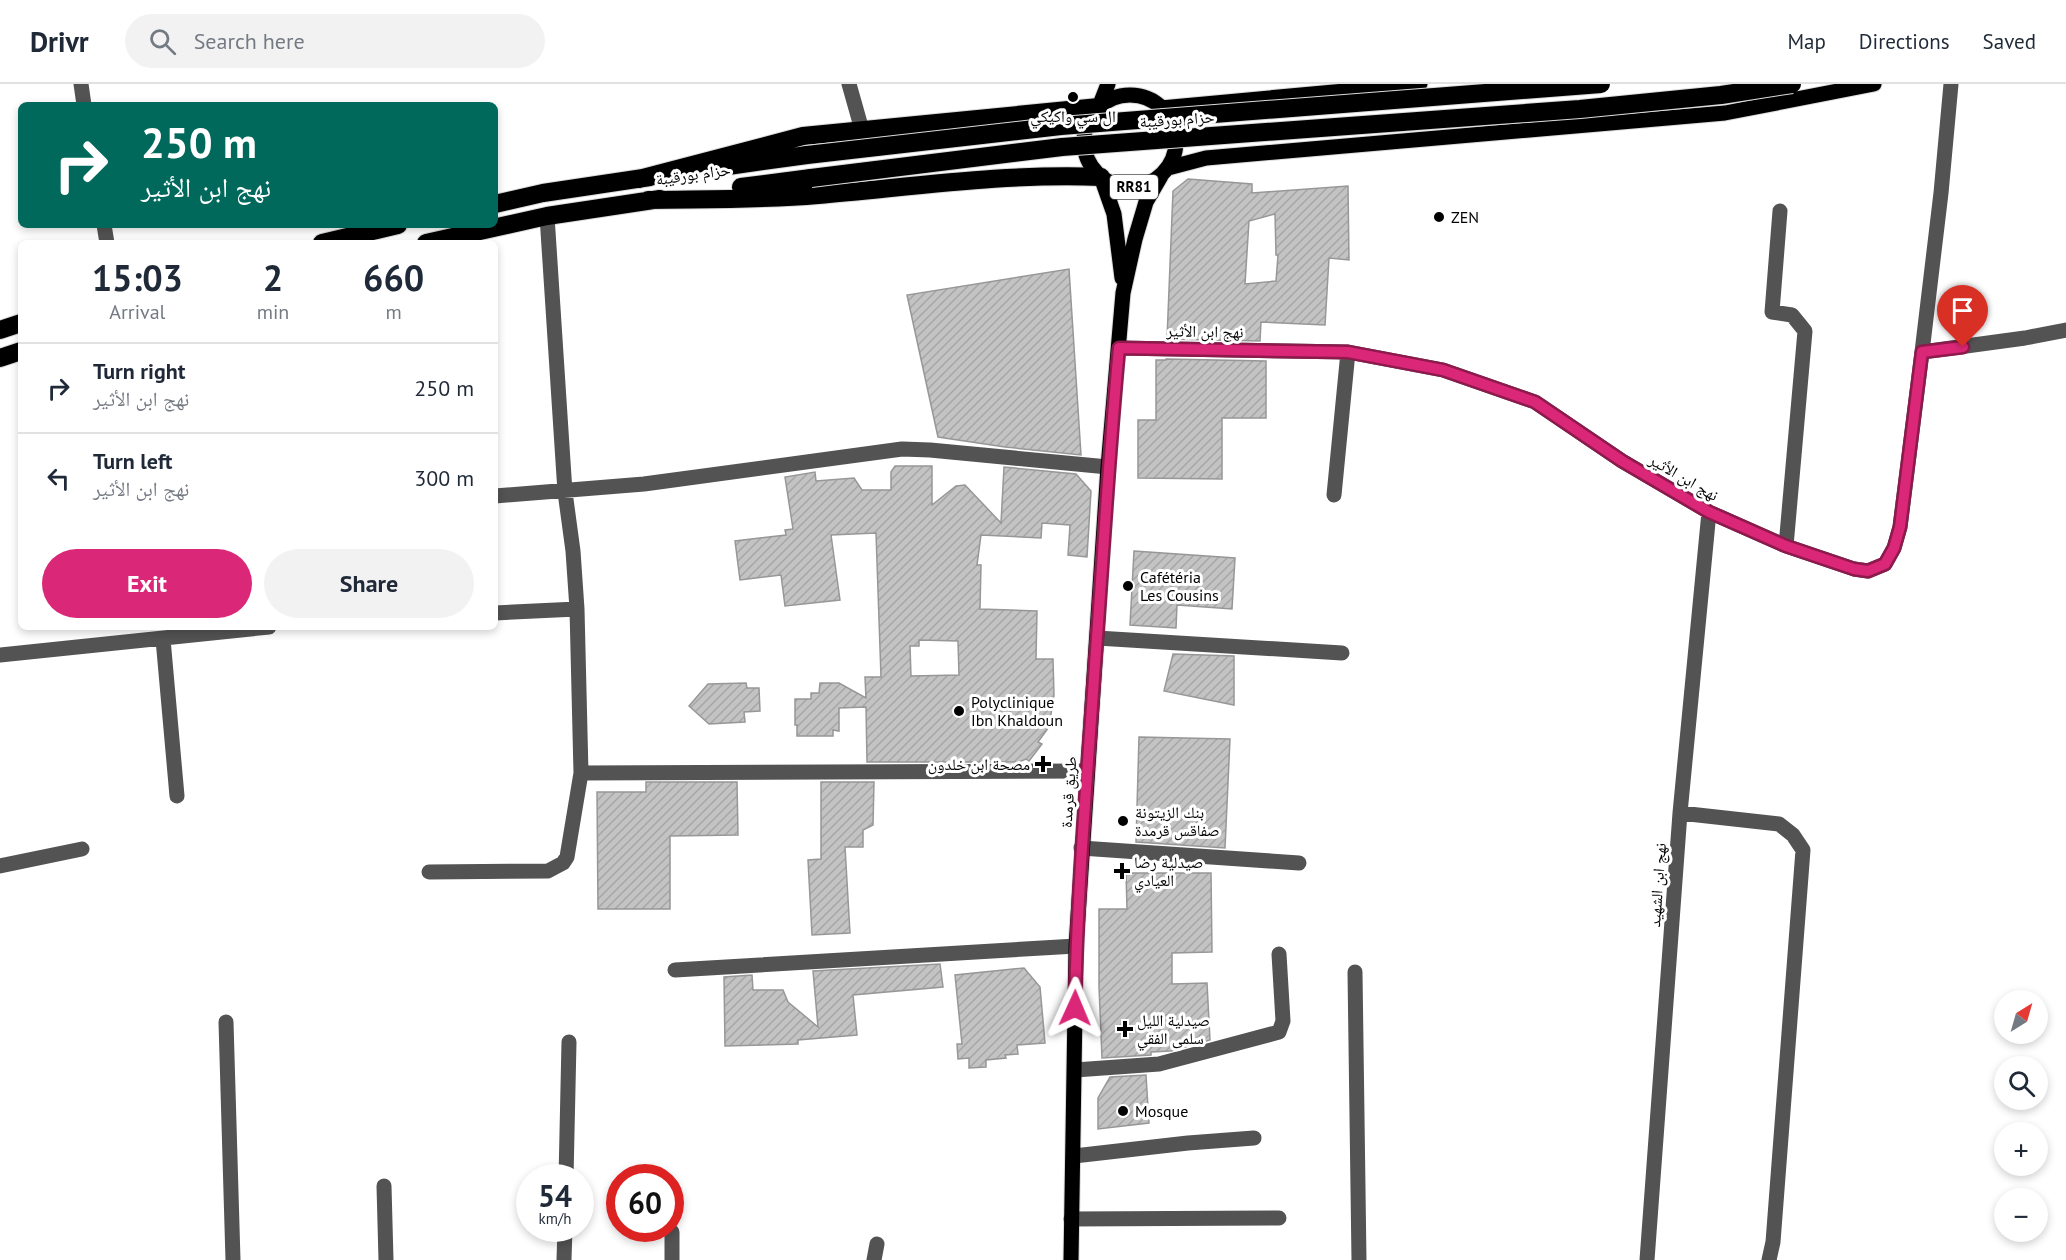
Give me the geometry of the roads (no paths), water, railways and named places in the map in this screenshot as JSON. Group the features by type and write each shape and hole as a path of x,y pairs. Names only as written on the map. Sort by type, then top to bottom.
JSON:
{"highway":[{"name":"حزام بورقيبة","path":"498,203 543,193 807,155 1061,126 1601,84"},
{"name":"حزام بورقيبة","path":"498,227 547,216 648,200 1062,147 1580,109 1721,95 1792,84"},
{"path":"639,179 803,136 1099,107"},
{"path":"648,200 816,195 899,186 1045,176 1101,177"},
{"path":"335,240 385,228"},
{"name":"حزام بورقيبة","path":"439,240 493,228"},
{"path":"0,330 18,324"},
{"path":"0,357 18,352"}],"main road":[{"name":"RR81","path":"1108,84 1099,107 1086,127 1084,151 1090,165 1101,177 1112,184 1125,187 1138,187 1150,183 1164,172 1173,156 1176,143 1170,118 1142,84"},
{"name":"حزام بورقيبة","path":"1157,105 1420,84"},
{"path":"1592,84 1592,125"},
{"path":"1164,172 1206,158 1725,113 1874,84"},
{"path":"1099,107 1111,99 1125,95 1140,96 1157,105"},
{"name":"طريق قرمدة","path":"1071,1260 1076,946 1108,467 1123,293 1146,202 1164,172"},
{"name":"طريق قرمدة","path":"1101,177 1114,214 1123,293"}],"street":[{"path":"81,84 84,102"},
{"path":"849,84 862,130"},
{"path":"1950,84 1941,193 1922,352 2066,330"},
{"path":"1780,211 1772,312 1792,315 1805,331 1786,546"},
{"path":"429,872 548,871 563,863 570,845 581,773 577,609 573,551 565,492 547,216"},
{"name":"نهج ابن الأثير","path":"1119,348 1348,352 1443,370 1535,402 1622,461 1709,512 1786,546 1854,569 1868,571 1885,564 1894,548 1900,527 1922,352"},
{"path":"1334,495 1348,352"},
{"path":"498,496 644,484 902,449 1108,467"},
{"name":"نهج ابن الشهيد","path":"1647,1260 1680,813 1709,512"},
{"path":"498,613 577,609"},
{"path":"0,656 242,630"},
{"path":"1097,638 1342,653"},
{"path":"163,639 177,796"},
{"path":"581,773 1087,771"},
{"path":"1680,813 1779,824 1793,835 1803,850 1773,1242 1769,1260"},
{"path":"1081,848 1299,863"},
{"path":"0,866 82,849"},
{"path":"675,970 1076,946"},
{"path":"1075,1070 1159,1064 1279,1032 1282,1021 1279,954"},
{"path":"1355,972 1359,1260"},
{"path":"226,1022 233,1260"},
{"path":"566,1164 568,1042"},
{"path":"1074,1156 1254,1138"},
{"path":"384,1186 386,1260"},
{"path":"1071,1220 1280,1218"},
{"path":"564,1260 565,1242"},
{"path":"672,1242 672,1260"},
{"path":"874,1260 877,1244"}],"place":[{"name":"ال سي واكيكي","path":"1073,97"},
{"name":"ZEN","path":"1439,217"},
{"name":"Cafétéria Les Cousins","path":"1128,586"},
{"name":"Polyclinique Ibn Khaldoun","path":"959,711"},
{"name":"مصحة ابن خلدون","path":"1043,764"},
{"name":"بنك الزيتونة صفاقس قرمدة","path":"1123,821"},
{"name":"صيدلية رضا العيادي","path":"1122,871"},
{"name":"صيدلية الليل سلمى الفقي","path":"1125,1029"},
{"name":"Mosque","path":"1123,1111"}]}
